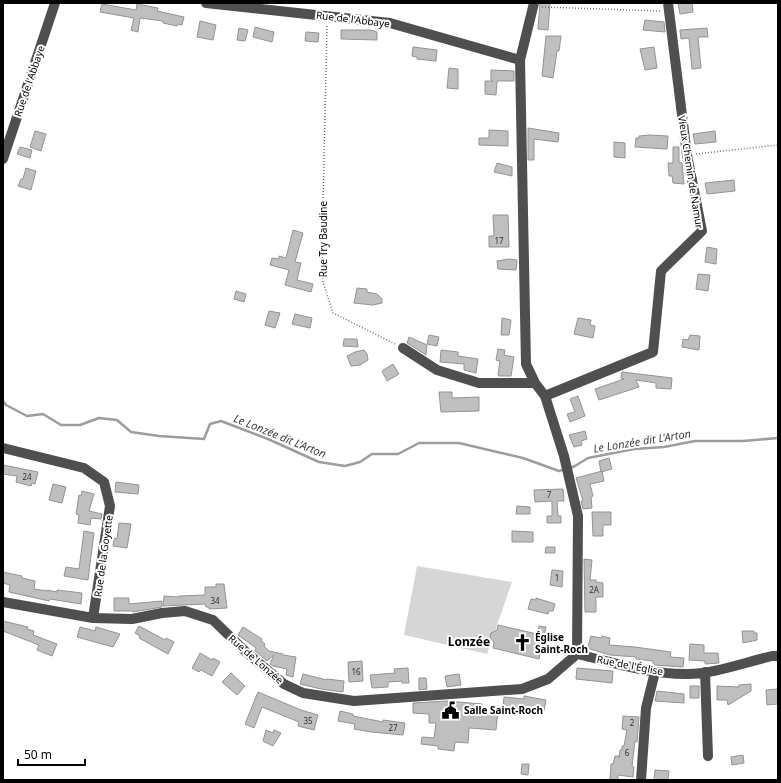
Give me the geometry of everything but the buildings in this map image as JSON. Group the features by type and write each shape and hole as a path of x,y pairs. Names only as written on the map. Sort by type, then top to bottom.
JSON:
{"street":[{"name":"Rue de l'Abbaye","path":"3,159 55,3"},
{"name":"Rue de l'Abbaye","path":"206,3 390,23 520,60"},
{"path":"534,4 520,60 526,364 535,383 545,396 565,463 578,516 577,654"},
{"name":"Vieux Chemin de Namur","path":"545,396 653,352 661,271 702,232 687,156 669,7"},
{"path":"403,348 437,370 479,383 535,383"},
{"name":"Rue de la Goyette","path":"3,448 84,468 104,482 110,506 93,618"},
{"name":"Rue de Lonzée","path":"3,602 93,618 132,619 162,613 185,611 213,620 246,652 284,684 303,693 354,701 522,689 548,680 577,654"},
{"name":"Rue de l'Église","path":"577,654 655,672 686,674 705,672 772,656 778,656"},
{"path":"641,780 646,708 655,672"},
{"path":"705,672 708,756"}],"path":[{"path":"534,4 669,7"},
{"name":"Rue Try Baudine","path":"327,16 322,247 323,282 333,313 403,348"},
{"path":"687,156 778,145"}],"shaded area":[{"path":"417,566 512,582 487,654 404,635"}],"waterway":[{"name":"Le Lonzée dit L'Arton","path":"3,401 6,405 27,416 43,414 61,425 80,425 99,418 117,420 131,432 159,436 204,439 210,424 221,421 268,439 319,462 345,466 360,462 372,454 398,454 419,443 459,443 523,458 559,471 565,469"},
{"name":"Le Lonzée dit L'Arton","path":"570,468 588,458 634,449 664,447 695,441 743,441 778,438"}],"place":[{"name":"Église Saint-Roch","path":"522,643"},
{"name":"Salle Saint-Roch","path":"451,710"}],"district":[{"name":"Lonzée","path":"469,642"}]}
